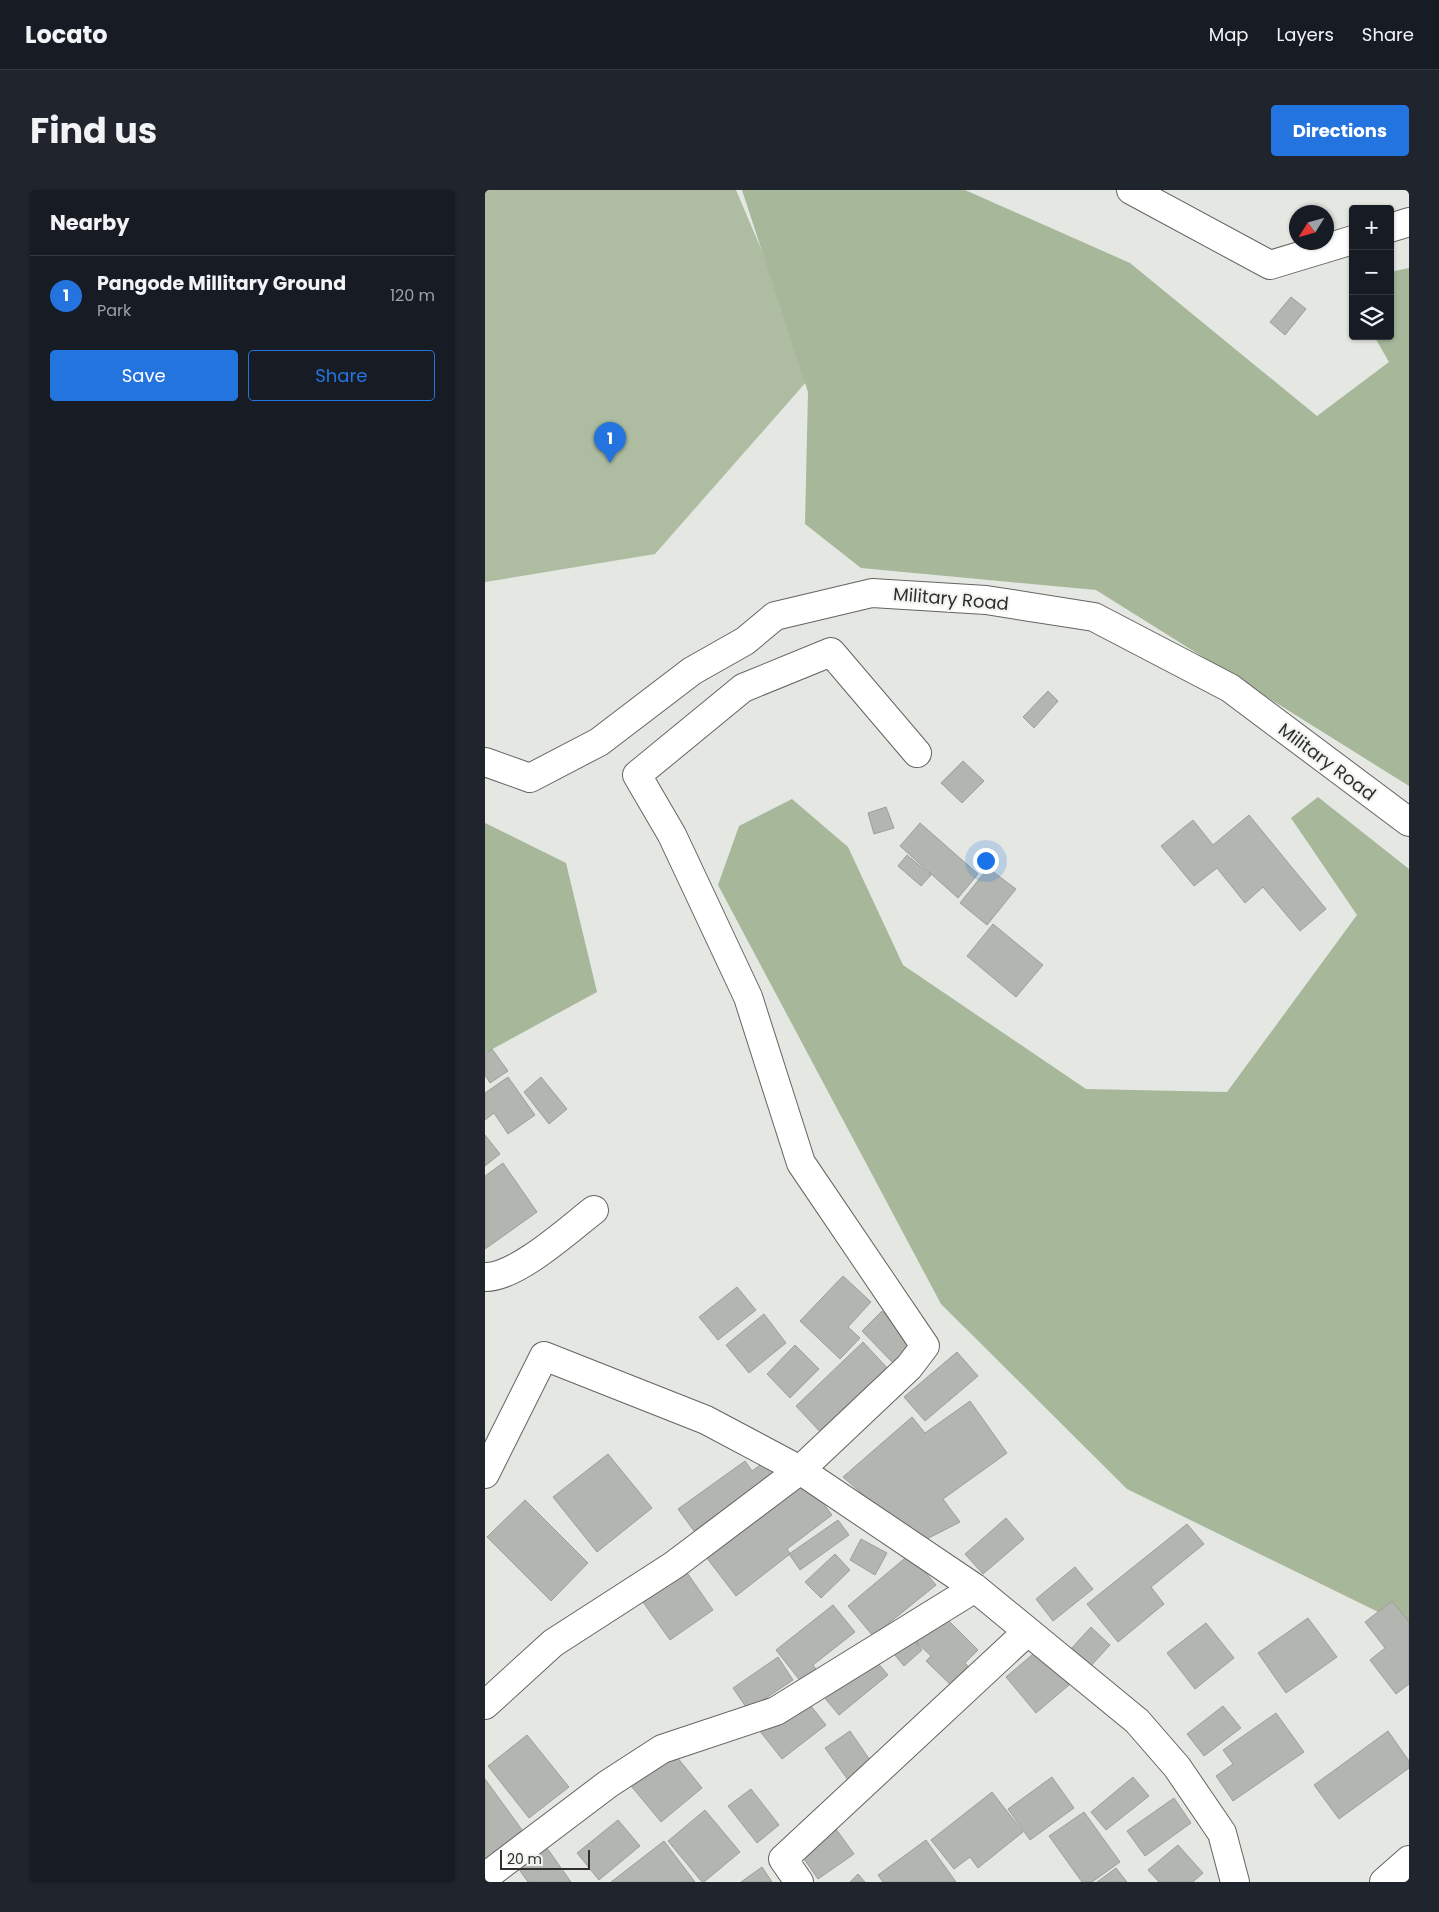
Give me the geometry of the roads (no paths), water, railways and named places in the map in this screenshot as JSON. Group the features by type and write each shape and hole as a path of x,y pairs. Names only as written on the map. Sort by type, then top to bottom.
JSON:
{"street":[{"path":"1131,190 1270,265 1349,241"},
{"path":"1394,227 1409,222"},
{"name":"Military Road","path":"485,762 530,778 599,742 692,671 745,641 775,616 872,592 986,600 1094,616 1229,688 1409,822"},
{"path":"485,1705 553,1643 674,1565 799,1470 909,1367 925,1346 801,1163 748,997 672,835 637,775 743,688 831,652 917,753"},
{"path":"485,1277 494,1277 519,1267 594,1210"},
{"path":"485,1474 544,1356 706,1420 799,1470 975,1588 1137,1721 1177,1767 1222,1833 1235,1882"},
{"path":"485,1876 608,1784 662,1748 776,1711 975,1588"},
{"path":"799,1882 783,1859 1027,1632"},
{"path":"1384,1882 1409,1860"}],"place":[{"name":"Pangode Millitary Ground","path":"610,463"}]}
